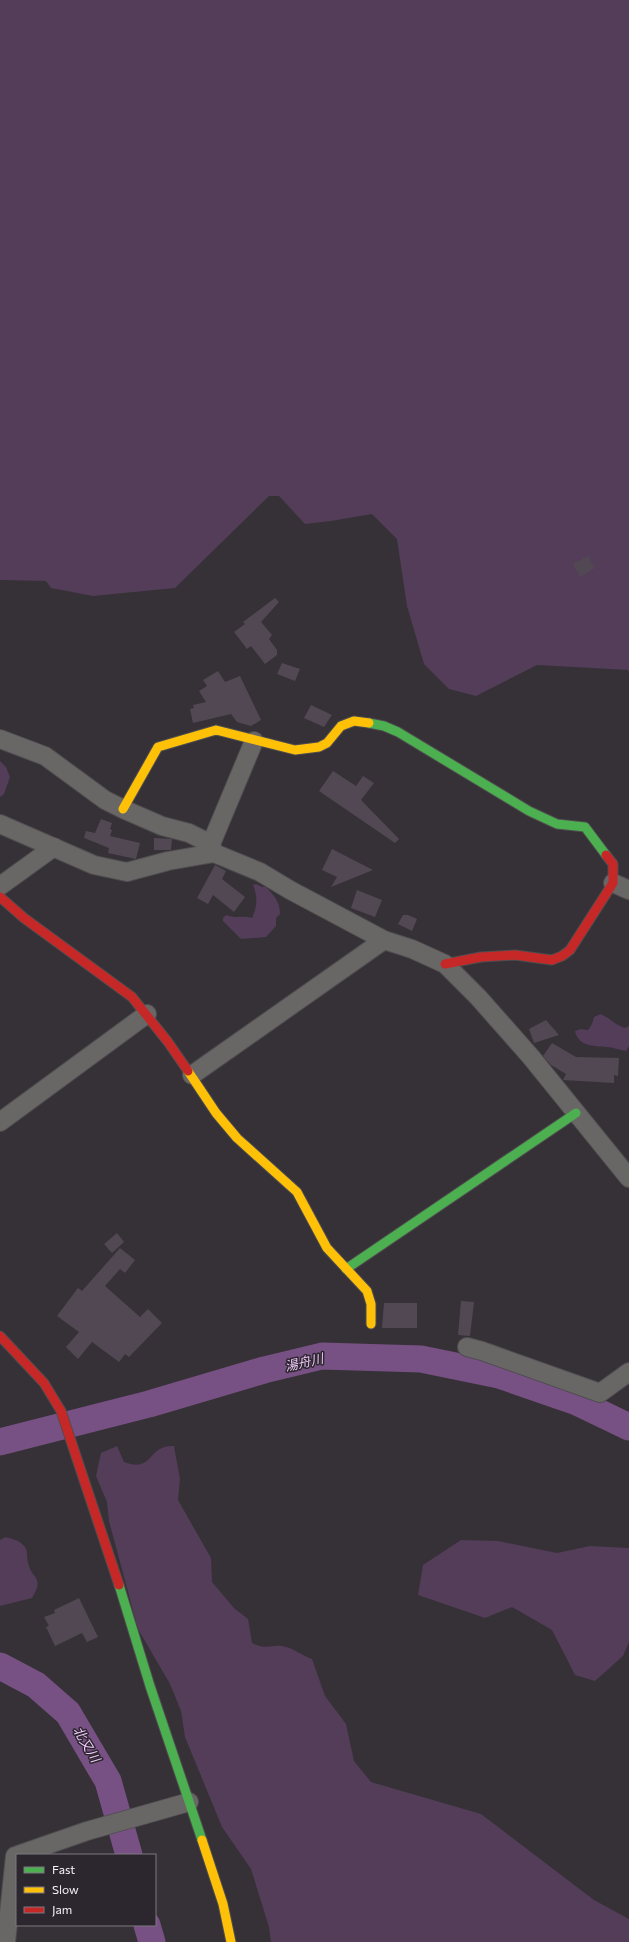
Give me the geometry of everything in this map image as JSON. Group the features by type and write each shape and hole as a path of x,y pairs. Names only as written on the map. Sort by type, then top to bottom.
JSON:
{"street":[{"path":"123,809 158,747 173,744 201,733 216,730 254,741 295,750 319,747 327,743 341,726 354,721 384,726 398,732 529,811 557,824 585,827 594,842 613,864 621,887 570,950 562,956 552,960 515,955 481,957 445,964"},
{"path":"0,739 46,756 105,800 162,826 189,833 213,849 260,872 290,890 384,940 412,949 445,964 478,997 629,1178"},
{"path":"213,849 254,741"},
{"path":"0,824 94,865 127,872 213,849"},
{"path":"0,886 54,847"},
{"path":"0,897 24,918 132,997 147,1014 192,1076 216,1113 237,1138 297,1192 327,1248 367,1291 371,1304 371,1324"},
{"path":"192,1076 384,940"},
{"path":"0,1122 147,1014"},
{"path":"346,1269 576,1113"},
{"path":"0,1336 44,1382 61,1411 223,1904 231,1942"},
{"path":"467,1347 496,1355 600,1392 629,1372"},
{"path":"23,1854 87,1832 189,1802"},
{"path":"0,1867 16,1857"},
{"path":"6,1942 16,1864"}],"shaded area":[{"path":"0,0 629,0 629,672 628,670 537,665 476,696 449,689 424,664 407,606 397,539 372,514 305,524 279,496 269,496 175,588 93,596 51,588 46,581 0,580"},
{"path":"0,761 6,767 10,777 4,794 0,797"},
{"path":"256,884 266,887 272,893 278,902 280,914 276,918 276,926 266,937 241,939 223,921 223,918 226,915 232,917 252,918 256,902 256,893 253,885"},
{"path":"601,1014 621,1027 625,1028 629,1026 629,1046 626,1051 612,1047 587,1044 579,1040 575,1031 581,1029 588,1030 594,1017"},
{"path":"117,1446 124,1462 141,1464 146,1462 159,1450 165,1447 174,1446 180,1479 178,1500 211,1558 212,1582 234,1608 248,1619 252,1643 266,1647 286,1647 312,1659 325,1696 346,1724 354,1761 371,1782 481,1814 594,1900 629,1919 629,1942 271,1942 269,1927 251,1869 222,1827 185,1737 181,1711 170,1684 138,1629 109,1521 107,1502 96,1476 101,1453"},
{"path":"6,1537 18,1541 24,1545 27,1552 28,1563 38,1582 36,1591 32,1598 0,1606 0,1540"},
{"path":"461,1540 498,1541 557,1553 590,1546 629,1548 629,1642 623,1656 595,1681 575,1675 552,1630 512,1607 485,1618 418,1595 423,1565"}],"building":[{"path":"588,556 595,568 580,577 573,564"},
{"path":"275,598 279,602 261,622 272,635 269,639 277,650 277,655 265,664 251,646 247,649 234,632 245,624 243,622"},
{"path":"282,663 300,669 295,681 277,674"},
{"path":"218,671 225,682 240,676 261,720 251,726 237,722 231,714 193,723 190,709 194,708 193,705 206,702 199,691 207,686 203,680"},
{"path":"311,705 332,715 324,727 304,718"},
{"path":"333,771 356,786 363,776 374,783 361,800 399,839 395,843 319,791"},
{"path":"101,819 112,823 110,836 140,843 136,859 108,853 109,848 84,838 86,831 95,833"},
{"path":"154,838 172,839 171,850 154,850"},
{"path":"332,849 373,870 331,887 337,877 322,870"},
{"path":"215,865 226,871 222,879 245,897 234,912 213,895 208,904 197,898"},
{"path":"357,890 382,900 375,917 351,908"},
{"path":"403,915 408,915 417,919 412,931 398,924"},
{"path":"546,1020 559,1035 534,1043 529,1029"},
{"path":"552,1043 576,1057 619,1058 618,1076 614,1075 614,1083 563,1080 566,1074 551,1065 543,1056"},
{"path":"117,1233 124,1242 112,1253 104,1244"},
{"path":"120,1248 135,1260 125,1273 120,1269 105,1286 140,1317 148,1309 162,1323 129,1357 125,1354 119,1362 92,1342 78,1359 66,1347 79,1332 57,1316 78,1288 82,1291"},
{"path":"461,1301 474,1302 470,1336 458,1335"},
{"path":"384,1303 417,1303 417,1328 382,1328"},
{"path":"79,1598 98,1637 87,1642 82,1633 55,1646 46,1627 49,1626 44,1617 55,1613 54,1610"}],"waterway":[{"name":"湯舟川","path":"0,1442 149,1404 264,1370 322,1356 421,1359 499,1375 577,1402 629,1427"},
{"name":"北又川","path":"0,1666 36,1685 68,1713 108,1781 129,1854"},
{"name":"北又川","path":"147,1926 152,1942"}],"traffic: fast":[{"path":"369,723 384,726 398,732 529,811 557,824 585,827 606,855"},
{"path":"346,1269 576,1113"},
{"path":"119,1585 150,1686 202,1840"}],"traffic: slow":[{"path":"123,809 158,747 216,730 295,750 319,747 327,743 341,726 354,721 369,723"},
{"path":"188,1071 216,1113 237,1138 297,1192 327,1248 367,1291 371,1304 371,1324"},
{"path":"202,1840 223,1904 231,1942"}],"traffic: jam":[{"path":"445,964 481,957 515,955 552,960 562,956 570,950 613,883 613,864 606,855"},
{"path":"0,897 24,918 132,997 168,1042 188,1071"},
{"path":"0,1336 44,1383 61,1411 119,1585"}]}
